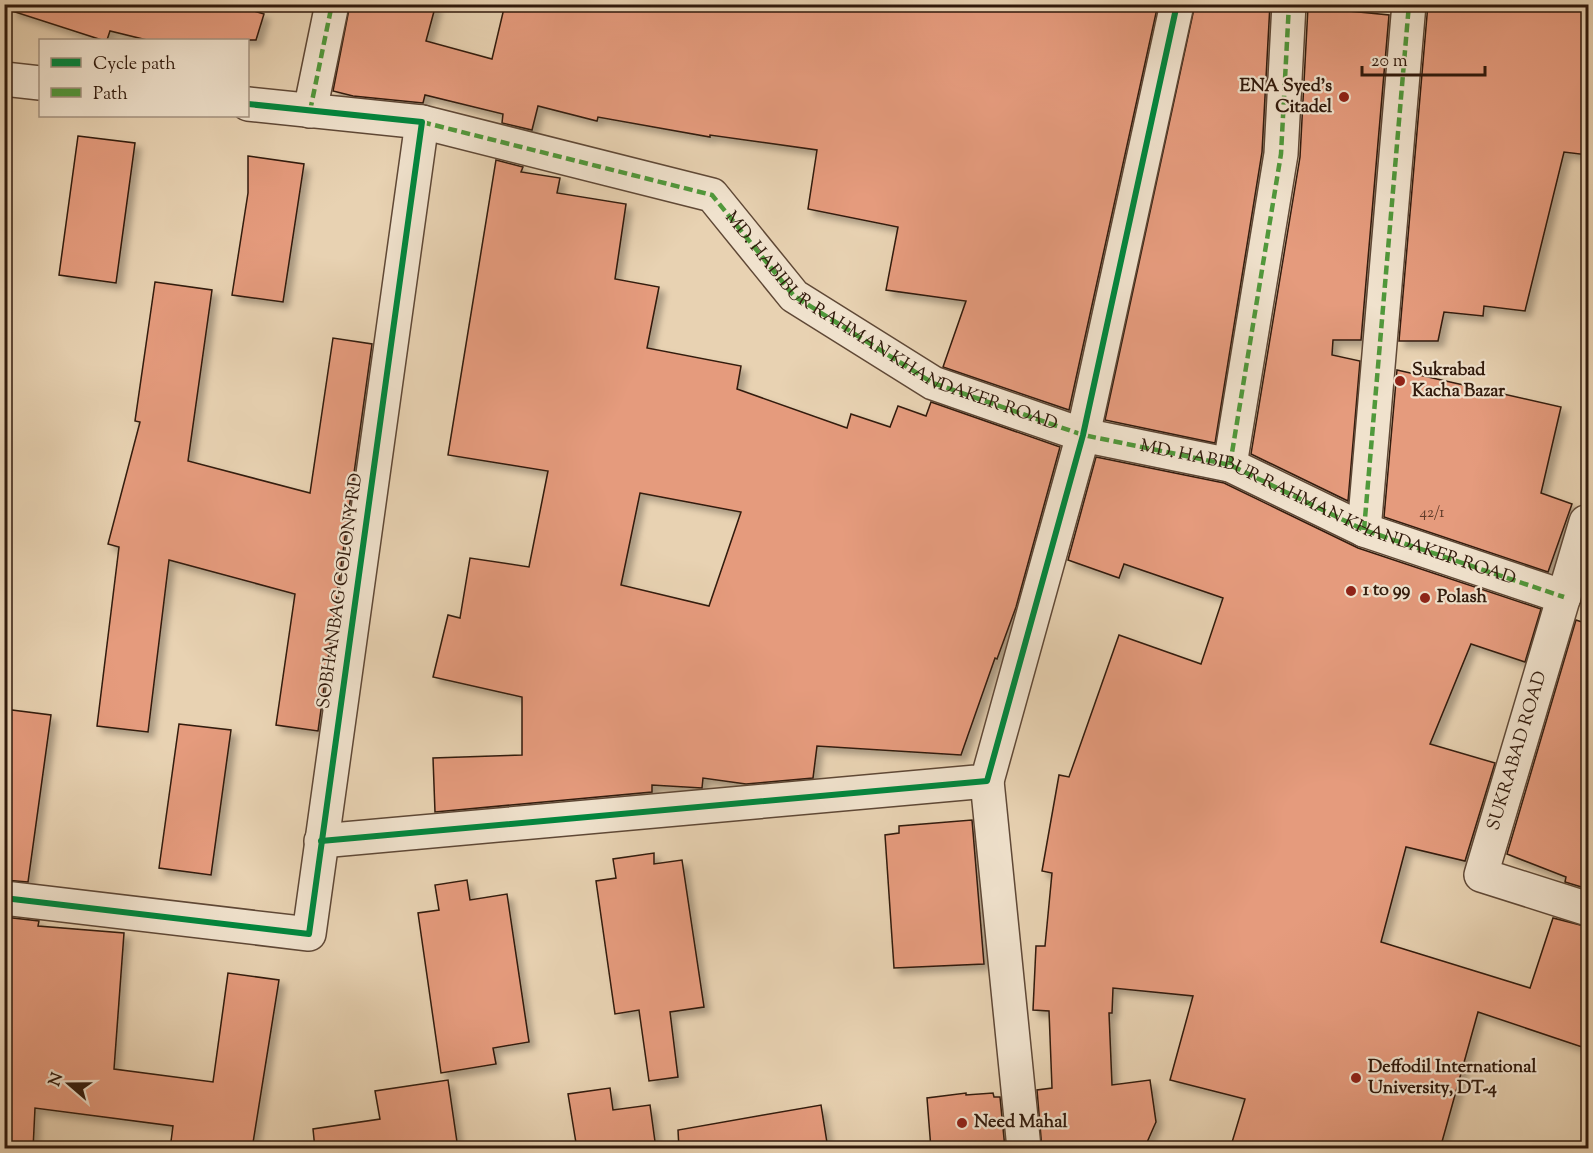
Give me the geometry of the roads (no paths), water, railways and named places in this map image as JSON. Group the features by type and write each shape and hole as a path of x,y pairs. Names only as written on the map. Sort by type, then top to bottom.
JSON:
{"street":[{"path":"310,111 332,4"},
{"path":"1024,1149 987,781 1083,435 1177,4"},
{"path":"1230,465 1281,154 1289,4"},
{"path":"1364,530 1409,4"},
{"path":"4,79 39,83"},
{"path":"249,104 422,122"},
{"name":"MD. HABIBUR RAHMAN KHANDAKER ROAD","path":"422,122 712,195 794,296 933,383 1083,435 1230,465 1364,530 1564,597"},
{"name":"SOBHANBAG COLONY RD","path":"4,898 309,934 422,122"},
{"name":"SUKRABAD ROAD","path":"1588,522 1481,875 1588,909"},
{"path":"321,841 987,781"}],"place":[{"name":"ENA Syed's Citadel","path":"1344,97"},
{"name":"Sukrabad Kacha Bazar","path":"1400,381"},
{"name":"1 to 99","path":"1351,591"},
{"name":"Polash","path":"1425,598"},
{"name":"Deffodil International University, DT-4","path":"1356,1078"},
{"name":"Need Mahal","path":"962,1123"}]}
